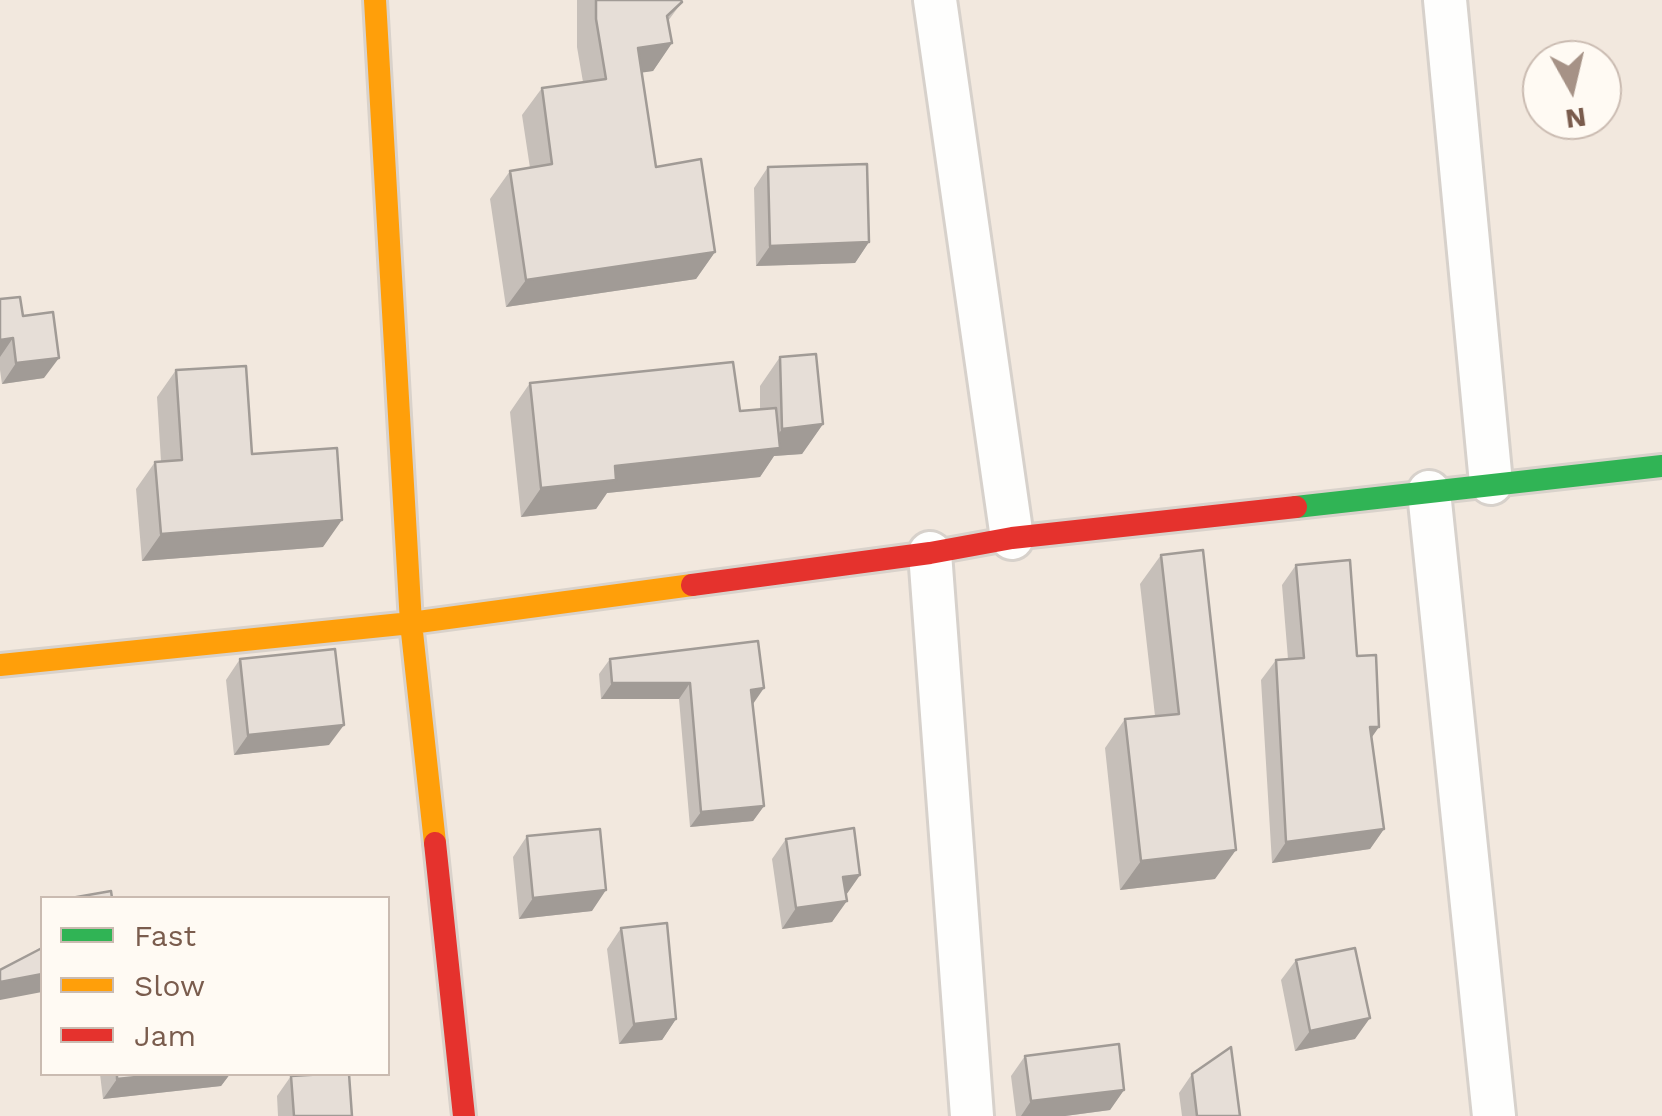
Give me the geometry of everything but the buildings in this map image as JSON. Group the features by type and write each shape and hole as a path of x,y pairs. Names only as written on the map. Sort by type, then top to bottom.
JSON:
{"street":[{"path":"375,0 411,623 464,1116"},
{"path":"935,0 1012,538"},
{"path":"1445,0 1491,483"},
{"path":"0,666 411,623 1012,538 1662,466"},
{"path":"1429,492 1494,1116"},
{"path":"930,552 972,1116"}],"shaded area":[{"path":"0,0 1662,0 1662,1116 0,1116"}],"traffic: fast":[{"path":"1296,507 1662,466"}],"traffic: slow":[{"path":"375,0 411,623 435,843"},
{"path":"0,665 411,623 692,585"}],"traffic: jam":[{"path":"692,585 1012,538 1296,507"},
{"path":"435,843 464,1116"}]}
